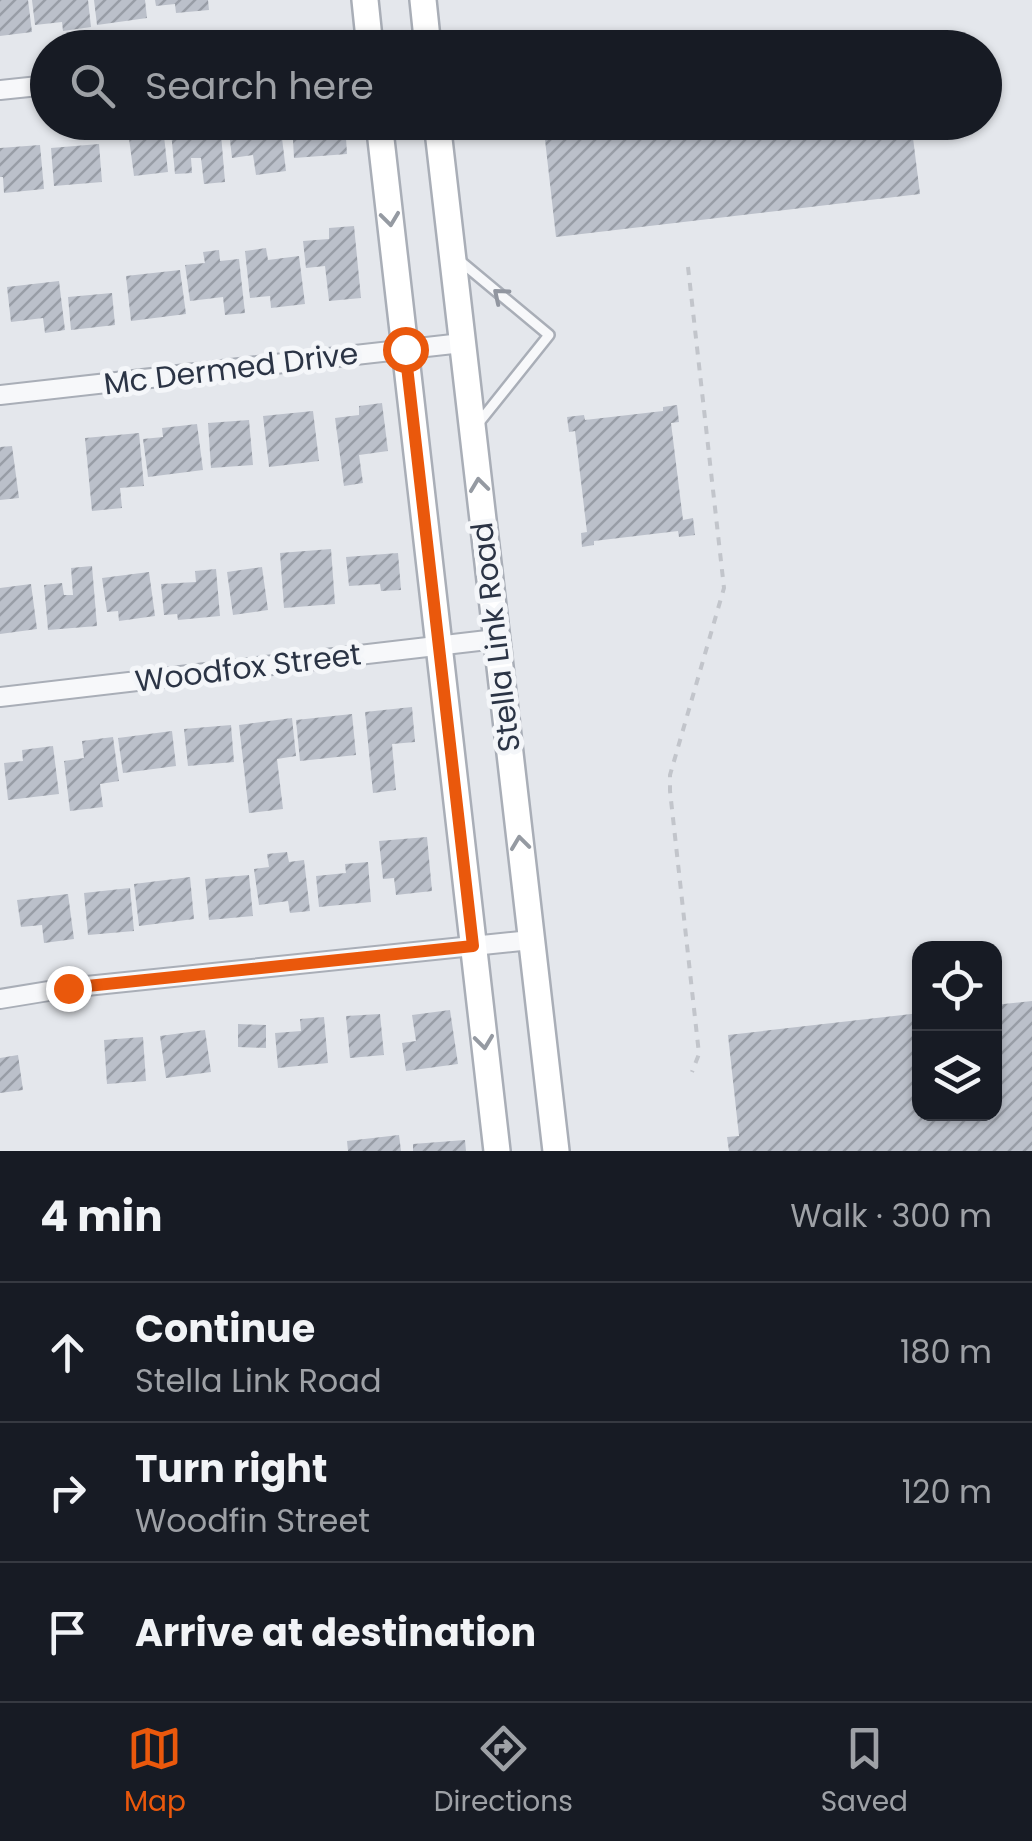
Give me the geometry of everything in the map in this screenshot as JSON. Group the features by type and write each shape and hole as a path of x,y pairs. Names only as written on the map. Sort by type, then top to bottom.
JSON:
{"main road":[{"path":"365,0 368,30"},
{"path":"423,0 426,30"},
{"name":"Stella Link Road","path":"381,140 497,1151"},
{"name":"Stella Link Road","path":"439,140 556,1151"}],"street":[{"path":"0,90 30,87"},
{"name":"Mc Dermed Drive","path":"0,395 462,343"},
{"name":"Woodfox Street","path":"0,697 496,639"},
{"path":"0,999 87,986 531,940"}],"lane":[{"path":"452,254 549,335 472,431"}],"path":[{"path":"688,267 724,588 670,775 699,1054 692,1072"}],"building":[{"path":"0,0 28,0 30,32 0,36"},
{"path":"32,0 88,0 91,27 63,30 62,22 35,25"},
{"path":"94,0 145,0 147,18 97,25"},
{"path":"155,0 208,0 209,10 176,13 175,4 156,6"},
{"path":"129,140 164,140 168,172 134,176"},
{"path":"172,140 222,140 225,182 204,184 201,158 191,158 192,173 175,174"},
{"path":"230,140 282,140 286,171 256,175 253,155 232,158"},
{"path":"293,140 346,140 347,154 294,158"},
{"path":"545,140 913,140 920,194 556,237"},
{"path":"99,144 102,182 54,186 51,148"},
{"path":"40,145 44,189 4,193 0,148"},
{"path":"354,226 361,298 329,301 325,266 306,268 303,241 329,239 329,228"},
{"path":"266,248 268,260 299,256 305,304 271,308 270,296 250,298 245,251"},
{"path":"219,250 220,261 239,259 245,313 225,315 223,297 190,301 185,265 205,263 203,252"},
{"path":"180,270 186,314 131,321 126,276"},
{"path":"59,281 65,330 45,333 43,318 11,322 7,287"},
{"path":"112,293 115,325 71,330 68,297"},
{"path":"382,403 388,451 359,455 363,483 344,486 335,418 359,415 359,406"},
{"path":"677,405 679,422 671,423 683,520 693,518 695,535 679,537 678,531 594,541 594,545 582,547 581,533 587,532 575,431 569,432 567,417 584,415 585,420 663,411 663,407"},
{"path":"313,411 319,461 269,467 263,416"},
{"path":"249,420 253,465 211,468 208,423"},
{"path":"197,424 203,470 148,477 143,439 163,437 162,428"},
{"path":"139,433 144,486 120,488 122,508 92,511 85,438"},
{"path":"12,446 19,498 0,500 0,447"},
{"path":"331,549 335,604 284,608 280,553"},
{"path":"398,553 401,590 381,591 380,584 349,586 346,557"},
{"path":"92,566 97,626 48,630 44,585 62,583 64,595 73,595 71,568"},
{"path":"262,567 268,610 233,615 227,572"},
{"path":"216,569 220,616 178,620 177,614 164,615 161,584 196,582 195,571"},
{"path":"149,572 155,616 119,621 118,611 107,612 102,578"},
{"path":"31,584 37,629 0,634 0,588"},
{"path":"412,707 415,742 392,744 396,790 373,793 365,712"},
{"path":"352,714 356,755 300,761 296,720"},
{"path":"292,718 296,756 277,759 283,809 249,813 239,725"},
{"path":"231,725 234,762 188,766 184,729"},
{"path":"172,731 176,766 123,773 118,738"},
{"path":"113,737 119,781 100,784 103,807 70,811 64,761 84,758 82,741"},
{"path":"53,746 59,794 8,800 4,763 23,761 22,750"},
{"path":"427,837 432,891 396,895 394,878 383,879 379,841"},
{"path":"287,852 289,862 304,860 310,911 290,913 288,901 259,905 254,869 269,867 267,854"},
{"path":"368,862 371,902 319,907 316,876 346,873 345,864"},
{"path":"249,875 253,916 209,920 205,879"},
{"path":"190,877 194,919 139,926 134,884"},
{"path":"130,888 134,931 88,935 84,893"},
{"path":"68,894 74,939 44,943 42,925 21,927 17,900"},
{"path":"1032,1001 1032,1151 729,1151 727,1137 739,1136 728,1035 912,1014 912,1121 1002,1121 1002,1004"},
{"path":"450,1010 458,1064 406,1071 402,1043 416,1041 412,1015"},
{"path":"380,1014 384,1055 350,1058 346,1016"},
{"path":"324,1017 328,1063 278,1068 275,1033 301,1031 300,1019"},
{"path":"238,1024 266,1025 266,1048 238,1047"},
{"path":"205,1030 211,1072 166,1078 160,1036"},
{"path":"143,1037 146,1081 107,1084 104,1040"},
{"path":"18,1055 23,1090 0,1093 0,1058"},
{"path":"399,1135 401,1151 348,1151 347,1141"},
{"path":"465,1140 466,1151 413,1151 413,1144"}],"route":[{"path":"68,988 473,946 405,349"}]}
